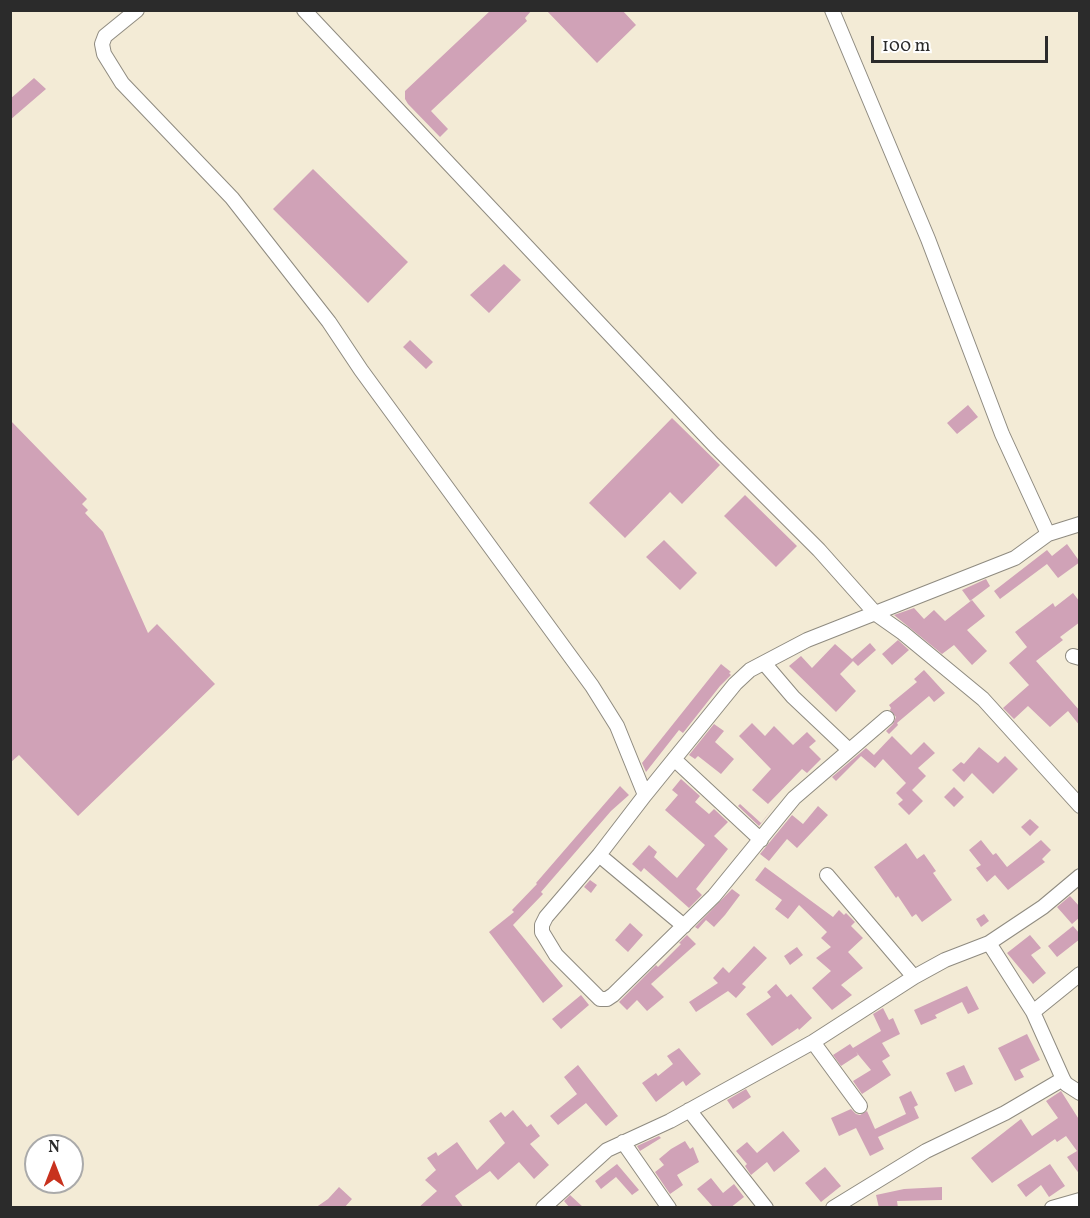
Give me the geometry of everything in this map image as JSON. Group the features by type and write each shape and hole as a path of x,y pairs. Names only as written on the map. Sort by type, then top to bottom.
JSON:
{"street":[{"path":"138,10 105,36 102,44 104,54 122,83 232,198 329,322 361,370 592,686 617,726 645,795"},
{"path":"304,10 713,444 819,550 876,614 903,633 983,699 1080,806"},
{"path":"832,10 928,239 1002,434 1048,534"},
{"path":"887,718 794,798 714,896 613,995 607,999 600,999 556,955 542,932 542,925 546,917 599,855 735,684 750,670 807,640 1015,558 1048,534 1080,524"},
{"path":"764,663 794,697 849,750"},
{"path":"674,759 761,840"},
{"path":"599,855 684,926"},
{"path":"827,875 914,976"},
{"path":"543,1208 607,1150 690,1110 813,1042 914,976 945,960 989,943 1043,907 1080,876"},
{"path":"989,943 1033,1012 1066,1084 1080,1093"},
{"path":"1033,1012 1080,974"},
{"path":"813,1042 860,1106"},
{"path":"833,1208 926,1151 1005,1113 1063,1079"},
{"path":"690,1110 766,1208"},
{"path":"623,1142 669,1208"},
{"path":"1052,1208 1080,1200"}],"building":[{"path":"491,10 532,10 525,18 527,21 431,111 448,129 440,137 408,104 405,91"},
{"path":"546,10 622,10 636,25 597,63"},
{"path":"34,78 46,89 10,120 10,99"},
{"path":"313,169 408,262 368,303 273,209"},
{"path":"504,264 521,280 489,313 470,295"},
{"path":"410,340 433,362 426,369 403,347"},
{"path":"968,405 978,417 957,434 947,423"},
{"path":"672,418 720,465 682,504 670,492 625,538 589,503"},
{"path":"10,420 87,499 82,504 88,510 85,513 103,532 148,633 157,624 215,684 78,816 19,755 10,763"},
{"path":"745,495 797,546 776,567 724,516"},
{"path":"664,540 697,573 680,590 646,557"},
{"path":"1067,544 1080,562 1058,578 1047,564 1000,599 994,591 1047,550 1052,556"},
{"path":"986,579 990,586 970,601 962,590"},
{"path":"1073,593 1080,602 1080,622 1060,637 1063,640 1036,661 1080,711 1080,726 1068,711 1050,727 1028,706 1014,719 1003,708 1029,685 1009,663 1027,647 1015,632 1053,603 1055,607"},
{"path":"972,600 985,616 967,630 987,651 972,665 954,645 942,654 894,615 914,608 924,619 934,610 945,621"},
{"path":"898,640 909,650 892,665 882,654"},
{"path":"870,643 876,650 858,666 853,661 840,674 856,691 836,712 789,666 801,656 812,668 835,644 852,659"},
{"path":"721,664 731,672 729,673 731,675 683,733 679,730 646,772 642,763"},
{"path":"924,670 945,693 934,702 929,696 897,723 898,725 889,734 886,731 896,717 889,705 917,682 914,679"},
{"path":"752,723 765,736 774,726 793,745 807,732 816,741 809,747 821,759 807,773 802,769 768,804 752,790 771,769 739,736"},
{"path":"714,724 724,731 715,742 734,759 721,774 698,756 695,759 689,755"},
{"path":"892,736 911,755 924,742 935,753 918,768 926,776 912,790 923,801 909,815 898,804 903,800 896,793 906,783 883,759 875,768 861,756 836,781 832,777 866,748 874,755"},
{"path":"979,747 998,763 1005,756 1018,769 993,794 972,773 964,782 952,770 961,762 964,764"},
{"path":"681,779 700,796 695,802 709,814 714,809 728,822 714,836 728,849 696,889 702,895 689,908 644,868 641,872 632,864 649,845 657,852 654,857 677,878 705,845 665,810 678,795 672,790"},
{"path":"620,786 629,795 611,811 541,892 543,894 513,925 563,986 543,1003 489,932 514,912 512,910"},
{"path":"954,787 964,797 954,807 944,797"},
{"path":"777,803 759,826 738,806 740,804 761,823"},
{"path":"818,806 828,815 797,848 787,839 769,861 760,854 792,815 803,824"},
{"path":"1030,819 1039,827 1030,836 1021,827"},
{"path":"981,840 1007,867 1041,840 1051,850 1042,859 1045,862 1008,890 995,875 987,882 976,868 981,865 969,850"},
{"path":"906,843 917,859 924,854 936,871 933,873 952,900 922,922 916,914 912,917 874,867"},
{"path":"765,867 833,917 839,910 844,915 846,913 855,922 851,926 863,938 848,952 863,968 841,985 852,995 832,1010 812,988 831,971 816,958 831,947 821,938 827,932 799,905 788,919 775,909 782,900 755,880"},
{"path":"590,880 597,885 591,893 584,887"},
{"path":"732,889 740,895 714,927 706,920 698,929 695,927"},
{"path":"1070,896 1080,907 1080,917 1072,924 1057,907"},
{"path":"984,914 989,921 981,927 976,919"},
{"path":"630,923 643,935 628,952 615,940"},
{"path":"1073,926 1080,934 1080,939 1057,957 1048,946"},
{"path":"687,935 696,944 651,984 664,997 647,1011 637,1000 627,1010 619,1002 656,965 658,967"},
{"path":"1030,935 1041,948 1031,955 1046,973 1033,984 1007,953"},
{"path":"754,946 767,958 742,984 746,987 736,998 728,991 696,1012 689,1002 718,983 713,978 723,967 729,973"},
{"path":"797,947 803,955 790,965 784,956"},
{"path":"776,984 787,997 791,994 812,1018 799,1030 798,1028 772,1046 746,1014 771,997 767,992"},
{"path":"967,986 979,1009 968,1014 962,1002 935,1015 937,1018 921,1025 914,1010"},
{"path":"581,995 589,1005 561,1029 552,1019"},
{"path":"883,1008 889,1020 893,1018 900,1034 882,1043 890,1056 882,1061 891,1075 862,1094 853,1081 871,1070 856,1052 858,1055 841,1066 833,1055 850,1044 853,1048 881,1031 873,1014"},
{"path":"1027,1034 1040,1060 1020,1070 1024,1077 1015,1081 998,1048"},
{"path":"679,1048 701,1074 686,1086 683,1081 656,1102 642,1083 656,1073 658,1076 673,1064 667,1056"},
{"path":"578,1065 618,1116 606,1126 586,1103 558,1125 550,1116 577,1094 564,1077"},
{"path":"964,1065 973,1084 955,1092 946,1073"},
{"path":"746,1089 751,1097 733,1109 727,1100"},
{"path":"911,1091 918,1105 914,1107 919,1118 878,1137 884,1149 870,1156 856,1128 839,1136 831,1118 851,1109 860,1115 867,1111 875,1129 906,1114 899,1097"},
{"path":"1061,1091 1080,1121 1080,1175 1067,1157 1077,1151 1066,1136 1057,1142 1055,1139 992,1183 971,1158 1021,1119 1032,1136 1058,1118 1046,1101"},
{"path":"513,1110 527,1127 531,1124 540,1136 530,1144 549,1165 534,1179 519,1162 498,1180 490,1171 455,1196 464,1208 418,1208 437,1191 425,1180 436,1170 427,1158 436,1152 438,1156 457,1142 477,1170 505,1143 489,1121 501,1112 505,1117"},
{"path":"783,1131 800,1151 774,1172 767,1162 751,1175 745,1166 747,1164 736,1151 747,1142 757,1153"},
{"path":"659,1136 661,1138 640,1151 637,1146"},
{"path":"685,1141 690,1149 693,1147 699,1162 677,1175 683,1185 670,1194 655,1172 664,1165 659,1159"},
{"path":"617,1164 639,1190 632,1195 616,1177 601,1189 595,1181"},
{"path":"1050,1164 1065,1186 1049,1197 1041,1185 1026,1197 1017,1185"},
{"path":"825,1167 841,1186 821,1202 805,1183"},
{"path":"711,1178 723,1193 734,1184 744,1197 730,1208 714,1208 697,1189"},
{"path":"339,1187 352,1199 344,1208 315,1208 328,1199"},
{"path":"942,1187 942,1200 897,1201 898,1208 879,1208 876,1195 904,1189"},
{"path":"570,1195 584,1208 570,1208 564,1201"}]}
